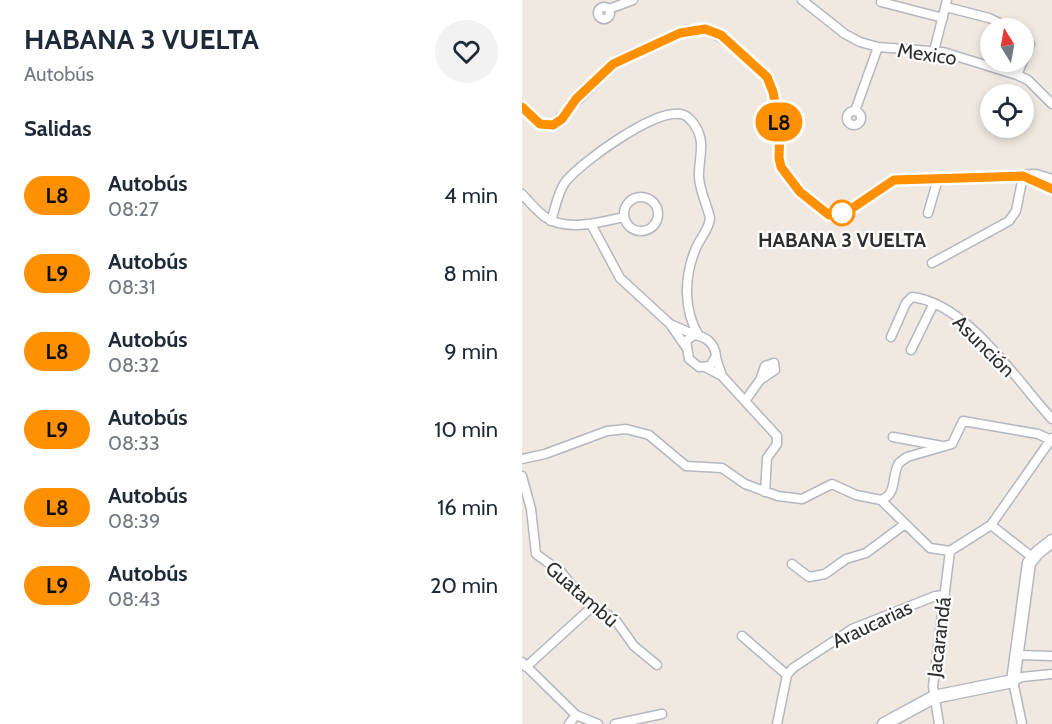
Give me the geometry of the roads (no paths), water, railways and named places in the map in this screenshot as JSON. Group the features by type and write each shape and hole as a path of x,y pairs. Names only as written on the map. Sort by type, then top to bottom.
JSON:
{"main road":[{"path":"884,724 934,697 1013,681 1028,567 1032,558 1052,541"}],"street":[{"path":"609,9 633,0"},
{"name":"Mexico","path":"802,0 850,37 878,47 934,51 1017,75 1028,80 1052,104"},
{"path":"881,2 943,18"},
{"path":"934,51 947,3 989,18"},
{"path":"522,107 540,124 553,125 562,119 576,99 613,64 680,33 705,29 721,35 767,77 773,92 780,127 781,167 791,182 824,212 835,215 851,209 894,180 1036,174 1052,179"},
{"path":"855,111 878,47"},
{"path":"551,221 566,181 615,141 634,128 672,115 684,115 693,123 702,143 699,181 710,218 694,253 686,291 698,335"},
{"path":"1023,176 1052,189"},
{"path":"932,263 1010,221 1016,211 1023,176"},
{"path":"928,213 938,179"},
{"path":"522,194 551,221 591,224 624,217"},
{"path":"646,197 658,210 657,221 644,231 633,230 624,217 626,205 634,198 646,197"},
{"path":"591,224 620,279 670,324 686,347 691,362 722,376 777,436 777,444 767,458 765,492"},
{"name":"Asunción","path":"891,337 909,300 916,298 951,313 982,338 1052,418"},
{"path":"910,350 933,305"},
{"path":"683,331 689,328 692,319"},
{"path":"670,324 698,335 714,348 722,376"},
{"path":"686,347 688,338 698,335"},
{"path":"705,367 716,358"},
{"path":"745,401 760,380"},
{"path":"522,459 545,454 607,431 635,429 649,435 686,466 722,468 746,484 765,492 802,499 832,484 856,495 881,500 930,548 950,550 991,525 1051,439 1038,434 968,421 961,423 955,441 945,447 902,459 896,467 890,494 881,500"},
{"path":"893,437 945,447"},
{"name":"Guatambú","path":"522,476 531,509 536,554 561,572 592,608 614,618 634,646 657,665"},
{"path":"792,564 809,577 820,576 846,559 866,553 905,524"},
{"path":"991,525 1032,558"},
{"name":"Jacarandá","path":"939,724 933,686 950,550"},
{"name":"Araucarias","path":"787,675 852,629 938,594 945,595"},
{"path":"592,608 524,664 576,715 598,724"},
{"path":"742,636 787,675 777,724"},
{"path":"1018,655 1052,656"},
{"path":"1022,724 1013,681 1022,677 1052,674"},
{"path":"615,724 662,714"},
{"path":"569,724 576,715"}],"place":[{"name":"HABANA 3 VUELTA","path":"842,213"}]}
